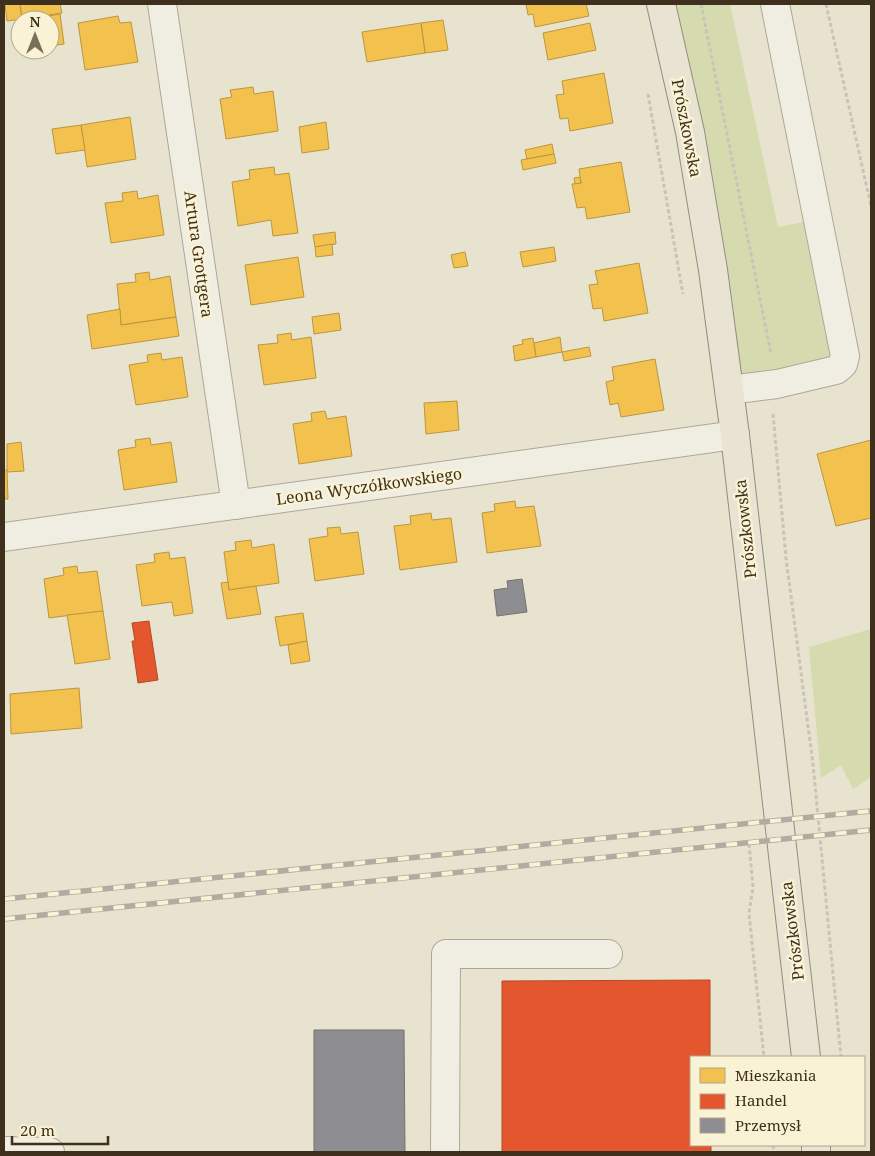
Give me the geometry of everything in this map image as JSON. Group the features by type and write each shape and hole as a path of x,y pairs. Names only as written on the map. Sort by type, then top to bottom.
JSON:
{"main road":[{"name":"Prószkowska","path":"661,4 691,142 713,270 735,435 806,1056"}],"street":[{"name":"Artura Grottgera","path":"162,4 236,505"},
{"path":"729,390 777,384 836,370 843,364 846,356 775,4"},
{"name":"Leona Wyczółkowskiego","path":"4,538 735,435"},
{"path":"445,1152 446,954 608,954"},
{"path":"4,1151 50,1152"}],"path":[{"path":"701,4 777,384 772,408 786,558 813,764 841,1056"},
{"path":"826,4 871,206"},
{"path":"646,86 685,302"},
{"path":"748,840 753,887 749,913 764,1056"}],"green space":[{"path":"661,4 730,4 778,227 818,219 845,356 729,390"},
{"path":"871,629 871,777 853,789 841,765 821,778 809,647"}],"building: Mieszkania":[{"path":"5,4 20,4 21,10 10,10 10,21 7,21"},
{"path":"20,4 60,4 62,13 60,13 60,10 21,10"},
{"path":"526,4 586,4 589,16 535,27 533,14 528,15"},
{"path":"60,14 64,44 60,45"},
{"path":"118,16 120,23 131,22 138,62 85,70 78,23"},
{"path":"443,20 448,50 425,53 421,23"},
{"path":"421,23 425,53 367,62 362,32"},
{"path":"590,23 596,50 548,60 543,33"},
{"path":"604,73 613,123 570,131 568,118 560,119 556,95 564,94 562,81"},
{"path":"253,87 254,94 273,91 278,131 226,139 220,99 232,97 230,90"},
{"path":"130,117 136,159 87,167 81,125"},
{"path":"326,122 329,149 302,153 299,127"},
{"path":"81,125 85,150 56,154 52,129"},
{"path":"552,144 554,154 527,159 525,150"},
{"path":"554,154 556,163 523,170 521,160"},
{"path":"621,162 630,212 587,219 585,207 577,208 572,184 581,183 579,169"},
{"path":"274,167 275,175 289,173 298,233 273,236 271,220 238,226 232,182 250,179 249,170"},
{"path":"580,177 581,183 575,184 574,178"},
{"path":"137,191 138,199 158,195 164,235 111,243 105,203 123,201 122,193"},
{"path":"335,232 336,244 315,247 313,235"},
{"path":"332,244 333,255 316,257 315,247"},
{"path":"554,247 556,261 523,267 520,252"},
{"path":"465,252 468,266 454,268 451,255"},
{"path":"298,257 304,297 251,305 245,265"},
{"path":"639,263 648,313 604,321 602,308 593,309 589,285 598,284 595,271"},
{"path":"149,272 150,280 170,276 176,317 121,325 117,284 136,282 135,274"},
{"path":"120,309 121,325 176,317 179,336 92,349 87,315"},
{"path":"339,313 341,330 314,334 312,317"},
{"path":"291,333 292,340 311,337 316,378 264,385 258,345 278,343 277,335"},
{"path":"560,337 562,352 536,357 534,343"},
{"path":"533,338 536,357 515,361 513,346 523,344 522,340"},
{"path":"589,347 591,356 564,361 562,352"},
{"path":"161,353 162,360 182,357 188,397 136,405 129,365 148,362 147,355"},
{"path":"655,359 664,410 621,417 618,403 610,405 606,382 614,380 612,367"},
{"path":"457,401 459,430 426,434 424,403"},
{"path":"325,411 327,419 346,416 352,456 299,464 293,424 312,421 311,413"},
{"path":"150,438 151,445 171,442 177,482 124,490 118,450 136,447 135,440"},
{"path":"871,440 871,518 836,526 817,454"},
{"path":"21,442 24,471 7,472 7,444"},
{"path":"4,470 7,470 8,499 4,499"},
{"path":"515,501 516,508 534,506 541,546 487,553 482,513 495,511 494,504"},
{"path":"431,513 432,520 451,518 457,562 400,570 394,526 411,524 410,516"},
{"path":"340,527 341,534 358,532 364,574 315,581 309,539 328,536 327,528"},
{"path":"251,540 252,548 274,544 279,583 229,590 224,552 236,550 235,542"},
{"path":"169,552 170,559 185,557 193,613 174,616 172,602 142,606 136,565 155,562 154,554"},
{"path":"77,566 78,573 97,571 103,611 49,618 44,579 64,575 63,568"},
{"path":"228,582 229,590 256,586 261,614 227,619 221,583"},
{"path":"103,611 110,659 75,664 67,615"},
{"path":"303,613 307,641 280,646 275,617"},
{"path":"307,641 310,661 291,664 288,645"},
{"path":"79,688 82,728 11,734 10,694"}],"building: Handel":[{"path":"149,621 158,680 138,683 132,641 135,641 132,623"},
{"path":"710,980 710,1056 690,1056 690,1146 711,1146 711,1152 502,1152 502,981"}],"building: Przemysł":[{"path":"522,579 527,612 497,616 494,590 508,588 507,581"},
{"path":"314,1030 404,1030 405,1152 314,1152"}],"railway":[{"path":"4,899 871,811"},
{"path":"4,919 871,830"}]}
